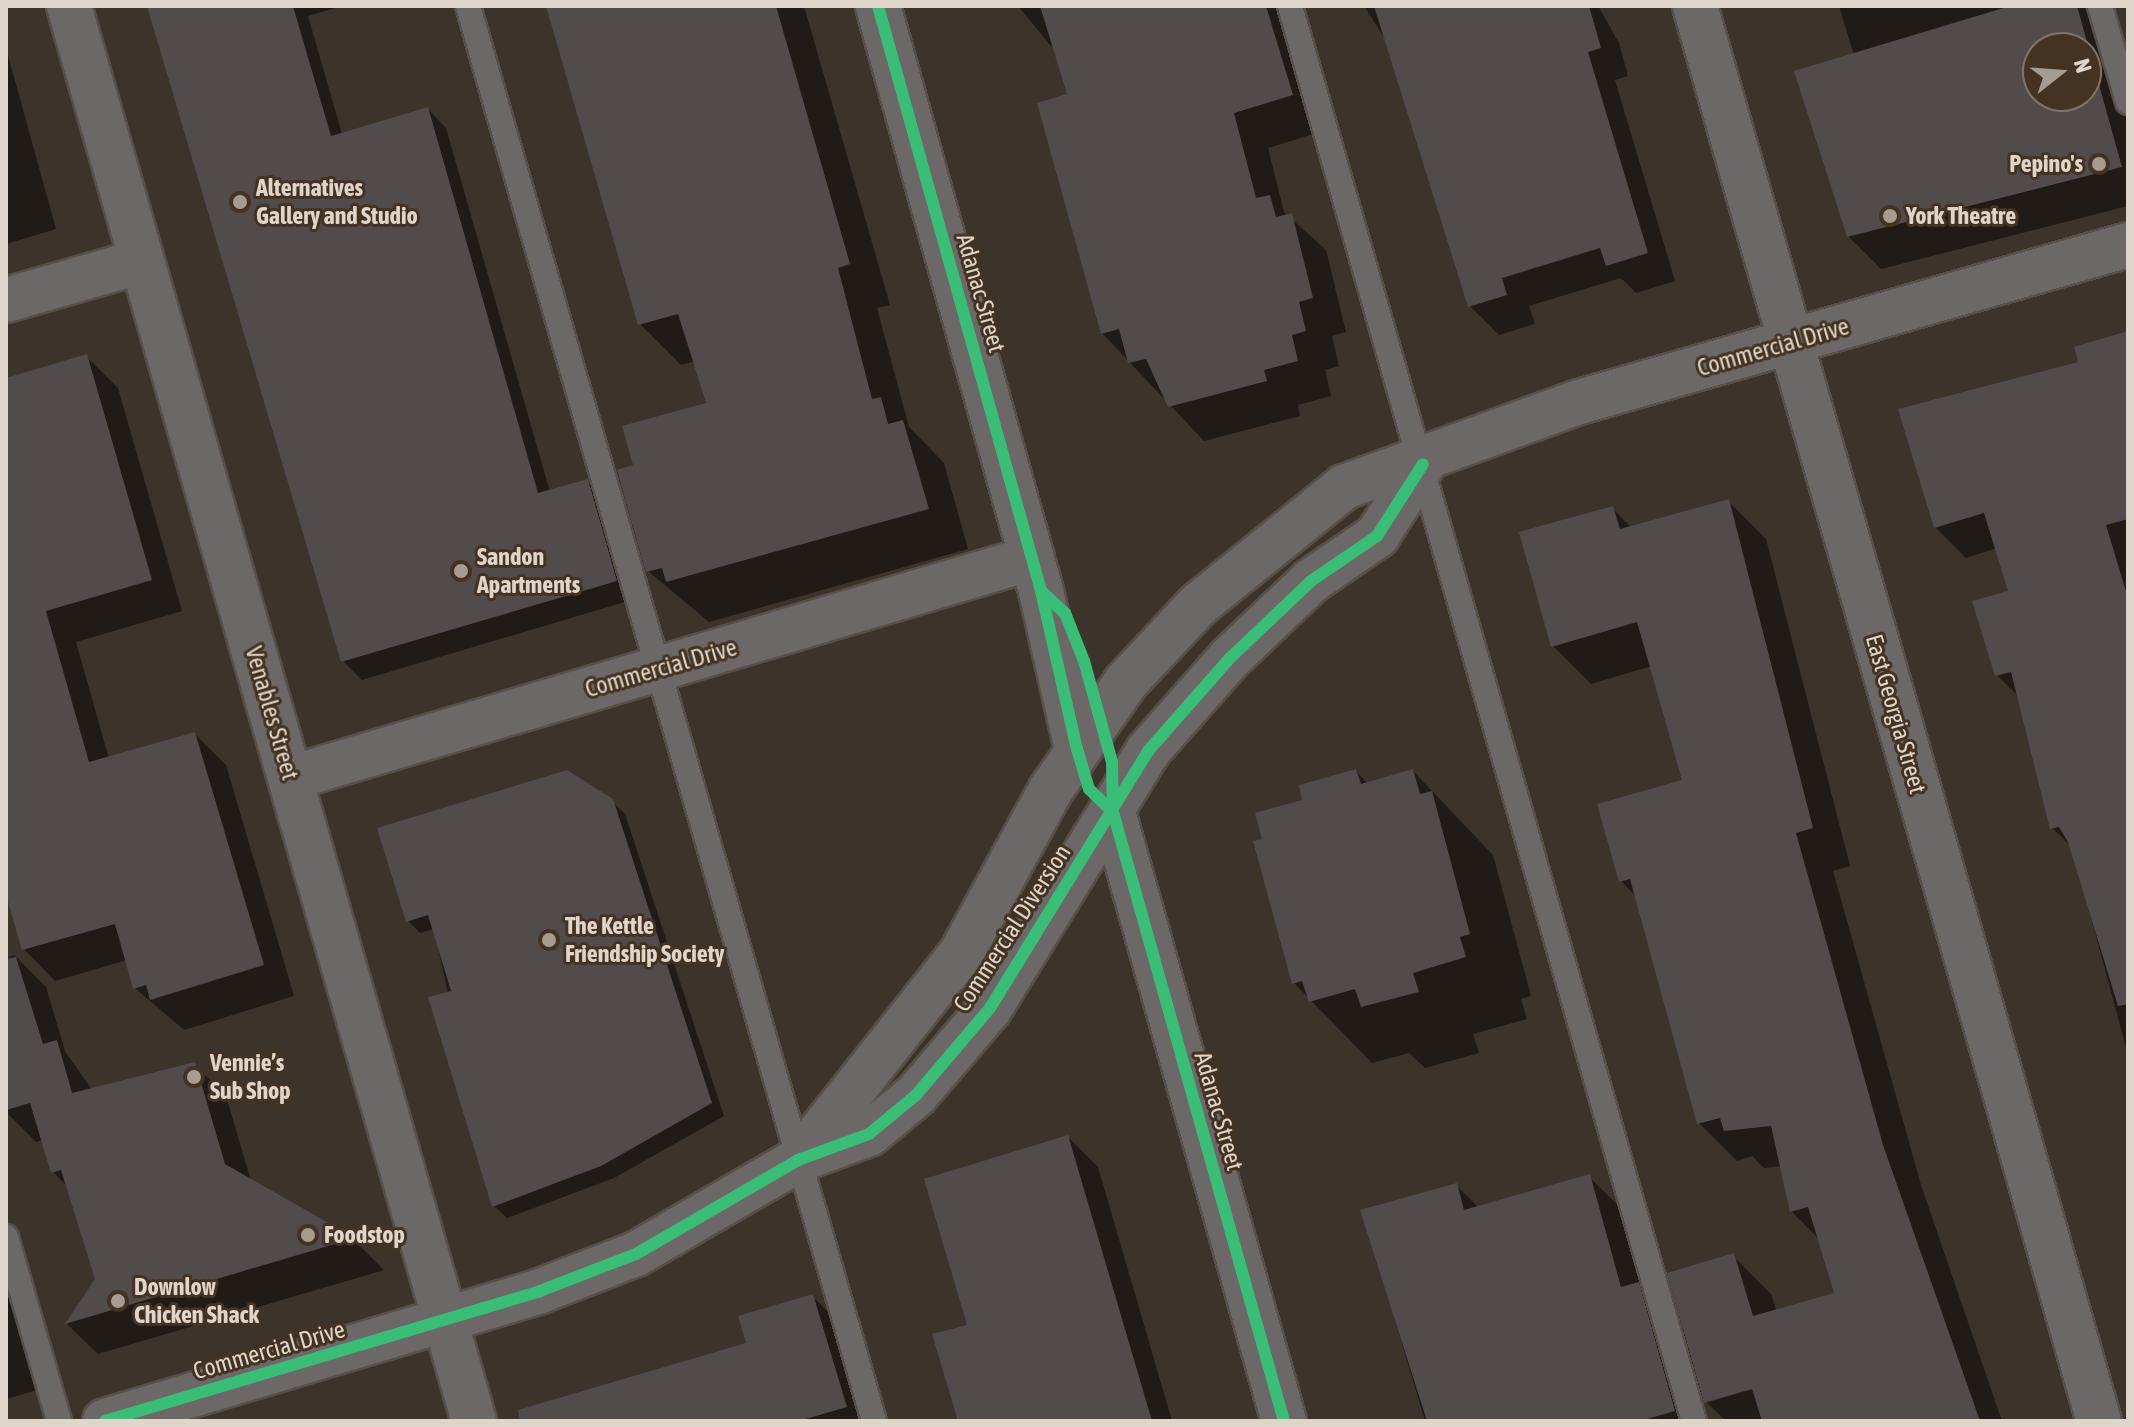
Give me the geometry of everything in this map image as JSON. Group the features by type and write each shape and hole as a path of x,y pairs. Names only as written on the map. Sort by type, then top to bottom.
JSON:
{"street":[{"name":"Venables Street","path":"69,6 474,1421"},
{"name":"Adanac Street","path":"878,6 1032,558 1077,749"},
{"name":"East Georgia Street","path":"1695,6 2099,1421"},
{"name":"Commercial Drive","path":"1423,464 1579,402 2128,245"},
{"path":"6,300 142,261"},
{"name":"Commercial Diversion","path":"798,1160 962,952 1077,749 1154,650 1279,536 1344,487 1423,464"},
{"name":"Commercial Diversion","path":"446,1323 636,1254 798,1160 869,1134 916,1095 990,1008 1148,751 1230,658 1311,581 1377,536 1423,464"},
{"name":"Commercial Drive","path":"290,778 1032,558"},
{"name":"Adanac Street","path":"1113,812 1284,1421"},
{"name":"Commercial Drive","path":"105,1421 446,1323"}],"lane":[{"path":"468,6 874,1421"},
{"path":"1290,6 1694,1421"},
{"path":"2100,6 2128,102"},
{"path":"6,1237 59,1421"}],"building":[{"path":"147,6 293,6 331,136 428,107 538,493 588,479 617,581 341,662"},
{"path":"546,6 776,6 850,264 838,268 872,399 881,397 888,424 903,420 929,509 666,582 662,568 646,572 617,470 633,465 622,426 706,403 678,314 638,325"},
{"path":"1040,6 1266,6 1293,95 1234,113 1256,198 1270,195 1276,217 1292,213 1313,298 1299,302 1306,331 1292,335 1298,361 1264,370 1267,381 1168,407 1146,359 1128,363 1119,329 1101,334 1037,103 1067,94"},
{"path":"1374,6 1589,6 1601,48 1588,52 1648,253 1606,266 1600,248 1502,278 1507,295 1468,307"},
{"path":"2010,6 2077,6 2084,32 2022,32 2022,112 2102,112 2102,95 2122,167 1847,237 1794,71"},
{"path":"2128,331 2128,519 2106,525 2128,598 2128,1004 2118,1006 2068,842 2059,827 2050,829 2011,672 1995,676 1972,601 2008,591 1984,513 1934,528 1898,409 2078,362 2074,347"},
{"path":"87,354 152,580 46,611 89,762 195,732 264,965 150,1000 146,985 133,989 115,924 22,950 6,895 6,378"},
{"path":"1729,499 1813,828 1796,833 1883,1145 1980,1421 1762,1421 1752,1389 1704,1403 1667,1273 1734,1253 1753,1316 1834,1293 1808,1207 1790,1212 1771,1126 1724,1131 1720,1118 1697,1124 1630,879 1619,882 1597,804 1682,780 1637,622 1551,647 1519,532 1613,506 1620,529"},
{"path":"1356,769 1361,784 1413,769 1420,794 1432,791 1470,934 1460,937 1466,957 1413,973 1419,992 1361,1007 1355,989 1309,1002 1302,981 1292,984 1253,841 1262,839 1255,813 1302,800 1299,785"},
{"path":"567,770 613,799 712,1103 601,1166 492,1207 428,997 451,991 428,915 406,922 377,828"},
{"path":"16,957 43,1044 57,1040 72,1093 195,1062 225,1164 355,1238 65,1324 95,1279 61,1170 51,1173 30,1103 6,1110 6,959"},
{"path":"1068,1135 1152,1421 958,1421 932,1334 967,1325 924,1179"},
{"path":"1590,1174 1621,1287 1639,1282 1675,1411 1640,1421 1427,1421 1360,1210 1457,1183 1464,1210"},
{"path":"813,1294 847,1407 799,1421 520,1421 518,1410 746,1343 738,1316"}],"cycle path":[{"path":"878,6 1041,591 1077,749 1089,789 1113,812"},
{"path":"105,1421 540,1291 636,1254 798,1160 869,1134 916,1095 990,1008 1148,751 1230,658 1311,581 1377,536 1423,464"},
{"path":"1041,591 1065,613 1084,661 1112,762 1113,812 1284,1421"}],"place":[{"name":"Pepino's","path":"2099,164"},
{"name":"Alternatives Gallery and Studio","path":"240,202"},
{"name":"York Theatre","path":"1890,216"},
{"name":"Sandon Apartments","path":"461,571"},
{"name":"The Kettle Friendship Society","path":"549,940"},
{"name":"Vennie’s Sub Shop","path":"194,1077"},
{"name":"Foodstop","path":"308,1235"},
{"name":"Downlow Chicken Shack","path":"118,1301"}]}
